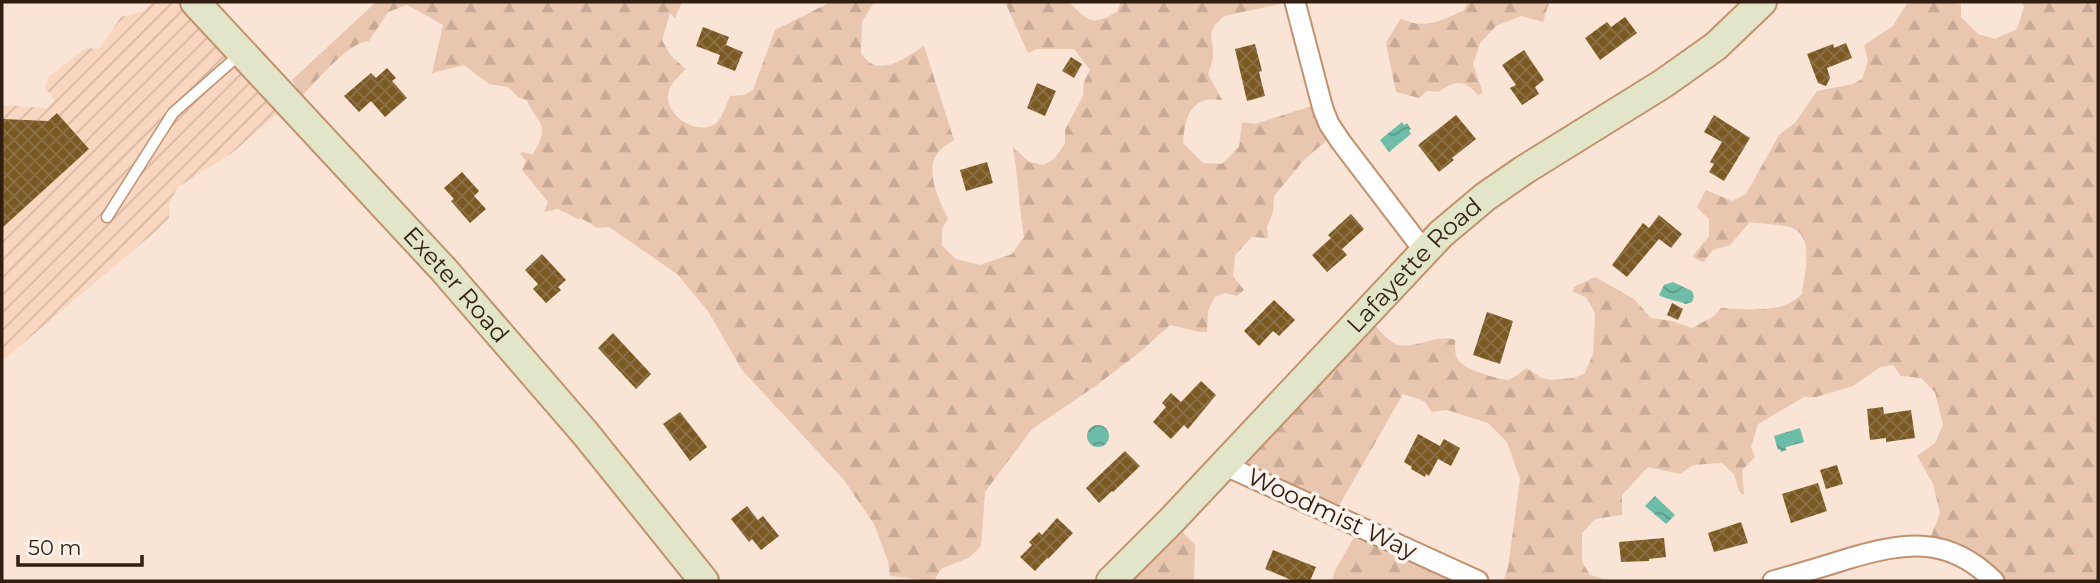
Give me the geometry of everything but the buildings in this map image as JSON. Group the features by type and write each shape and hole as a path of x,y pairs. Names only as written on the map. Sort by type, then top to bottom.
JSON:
{"street":[{"name":"Exeter Road","path":"195,2 444,270 585,433 704,581"},
{"path":"1295,2 1329,124 1425,252"},
{"name":"Lafayette Road","path":"1111,581 1441,234 1493,192 1664,83 1716,46 1762,2"},
{"name":"Woodmist Way","path":"1224,465 1478,581"},
{"path":"1773,581 1876,551 1914,545 1952,553 1969,561 1994,581"}],"lane":[{"path":"107,217 173,113 242,52"}],"shaded area":[{"path":"152,2 187,2 280,112 232,153 178,187 169,203 169,218 156,231 2,361 2,105 47,108 55,100 45,88 48,77 86,48 99,49 121,17 144,11"}],"green space":[{"path":"376,2 682,2 675,18 670,13 662,40 671,56 686,69 672,85 668,100 676,116 692,126 702,128 718,121 730,96 744,95 753,90 775,30 831,2 874,2 862,22 861,54 869,62 880,66 901,60 924,46 954,140 935,157 932,174 948,218 942,229 942,246 956,259 980,265 1012,254 1024,237 1013,147 1029,162 1043,165 1054,159 1065,144 1065,130 1083,96 1084,82 1090,70 1074,49 1037,49 1028,53 1005,2 1069,2 1090,20 1095,20 1117,12 1121,2 1289,2 1224,16 1214,27 1211,35 1213,57 1208,74 1222,100 1205,100 1194,107 1187,118 1183,143 1203,163 1222,164 1239,147 1242,122 1255,124 1315,105 1331,134 1303,161 1274,196 1273,212 1267,227 1268,238 1252,237 1235,255 1233,276 1244,290 1237,296 1225,293 1215,297 1208,311 1207,332 1170,325 1094,387 1032,429 985,492 981,546 970,557 941,569 934,581 890,576 888,561 874,524 844,480 742,370 708,311 677,274 609,227 597,228 558,209 544,212 548,202 522,170 526,161 520,154 522,152 533,155 542,134 539,121 527,100 519,98 508,87 489,84 464,65 432,73 443,25 407,5 388,12 369,41 343,55 301,97 292,80"},
{"path":"1468,2 1549,2 1543,22 1521,16 1496,26 1480,43 1473,64 1483,93 1478,95 1469,86 1459,83 1439,92 1427,91 1419,98 1396,92 1386,43 1401,18 1416,24 1432,23 1464,10"},
{"path":"1908,2 1951,2 1961,5 1961,17 1978,34 1995,39 2017,29 2024,7 2022,2 2098,2 2098,581 1984,581 1960,565 1925,552 1940,513 1933,484 1917,456 1935,443 1943,425 1935,392 1921,378 1901,376 1893,365 1880,367 1853,386 1816,397 1804,397 1758,424 1751,447 1755,457 1742,470 1744,495 1739,491 1734,474 1722,463 1693,465 1680,474 1648,467 1622,495 1622,515 1595,519 1582,533 1582,562 1590,575 1611,581 1503,581 1508,568 1520,479 1507,442 1488,423 1447,410 1432,412 1424,401 1403,394 1332,518 1232,464 1366,315 1394,343 1408,345 1448,338 1455,340 1458,360 1476,371 1509,380 1527,368 1541,378 1551,380 1574,378 1585,373 1593,354 1595,313 1586,297 1573,292 1574,287 1595,277 1634,299 1651,318 1692,328 1714,316 1721,308 1764,309 1794,301 1802,294 1806,266 1806,246 1798,231 1785,226 1750,222 1730,245 1713,250 1703,262 1692,257 1709,236 1709,219 1697,207 1706,190 1732,201 1746,194 1779,135 1795,123 1817,91 1853,84 1862,79 1868,61 1864,45 1893,26"},
{"path":"1172,521 1195,545 1194,581 1109,581"},
{"path":"1360,535 1464,581 1332,581 1335,570 1355,536"}],"water":[{"path":"1402,122 1404,125 1407,123 1411,134 1389,152 1380,140"},
{"path":"1673,282 1692,291 1692,302 1686,304 1659,295 1664,285"},
{"path":"1098,425 1108,432 1109,436 1102,446 1098,447 1088,440 1087,436 1094,426"},
{"path":"1800,428 1804,442 1786,447 1786,450 1781,452 1778,450 1774,436"},
{"path":"1655,496 1675,515 1666,524 1645,506"}]}
